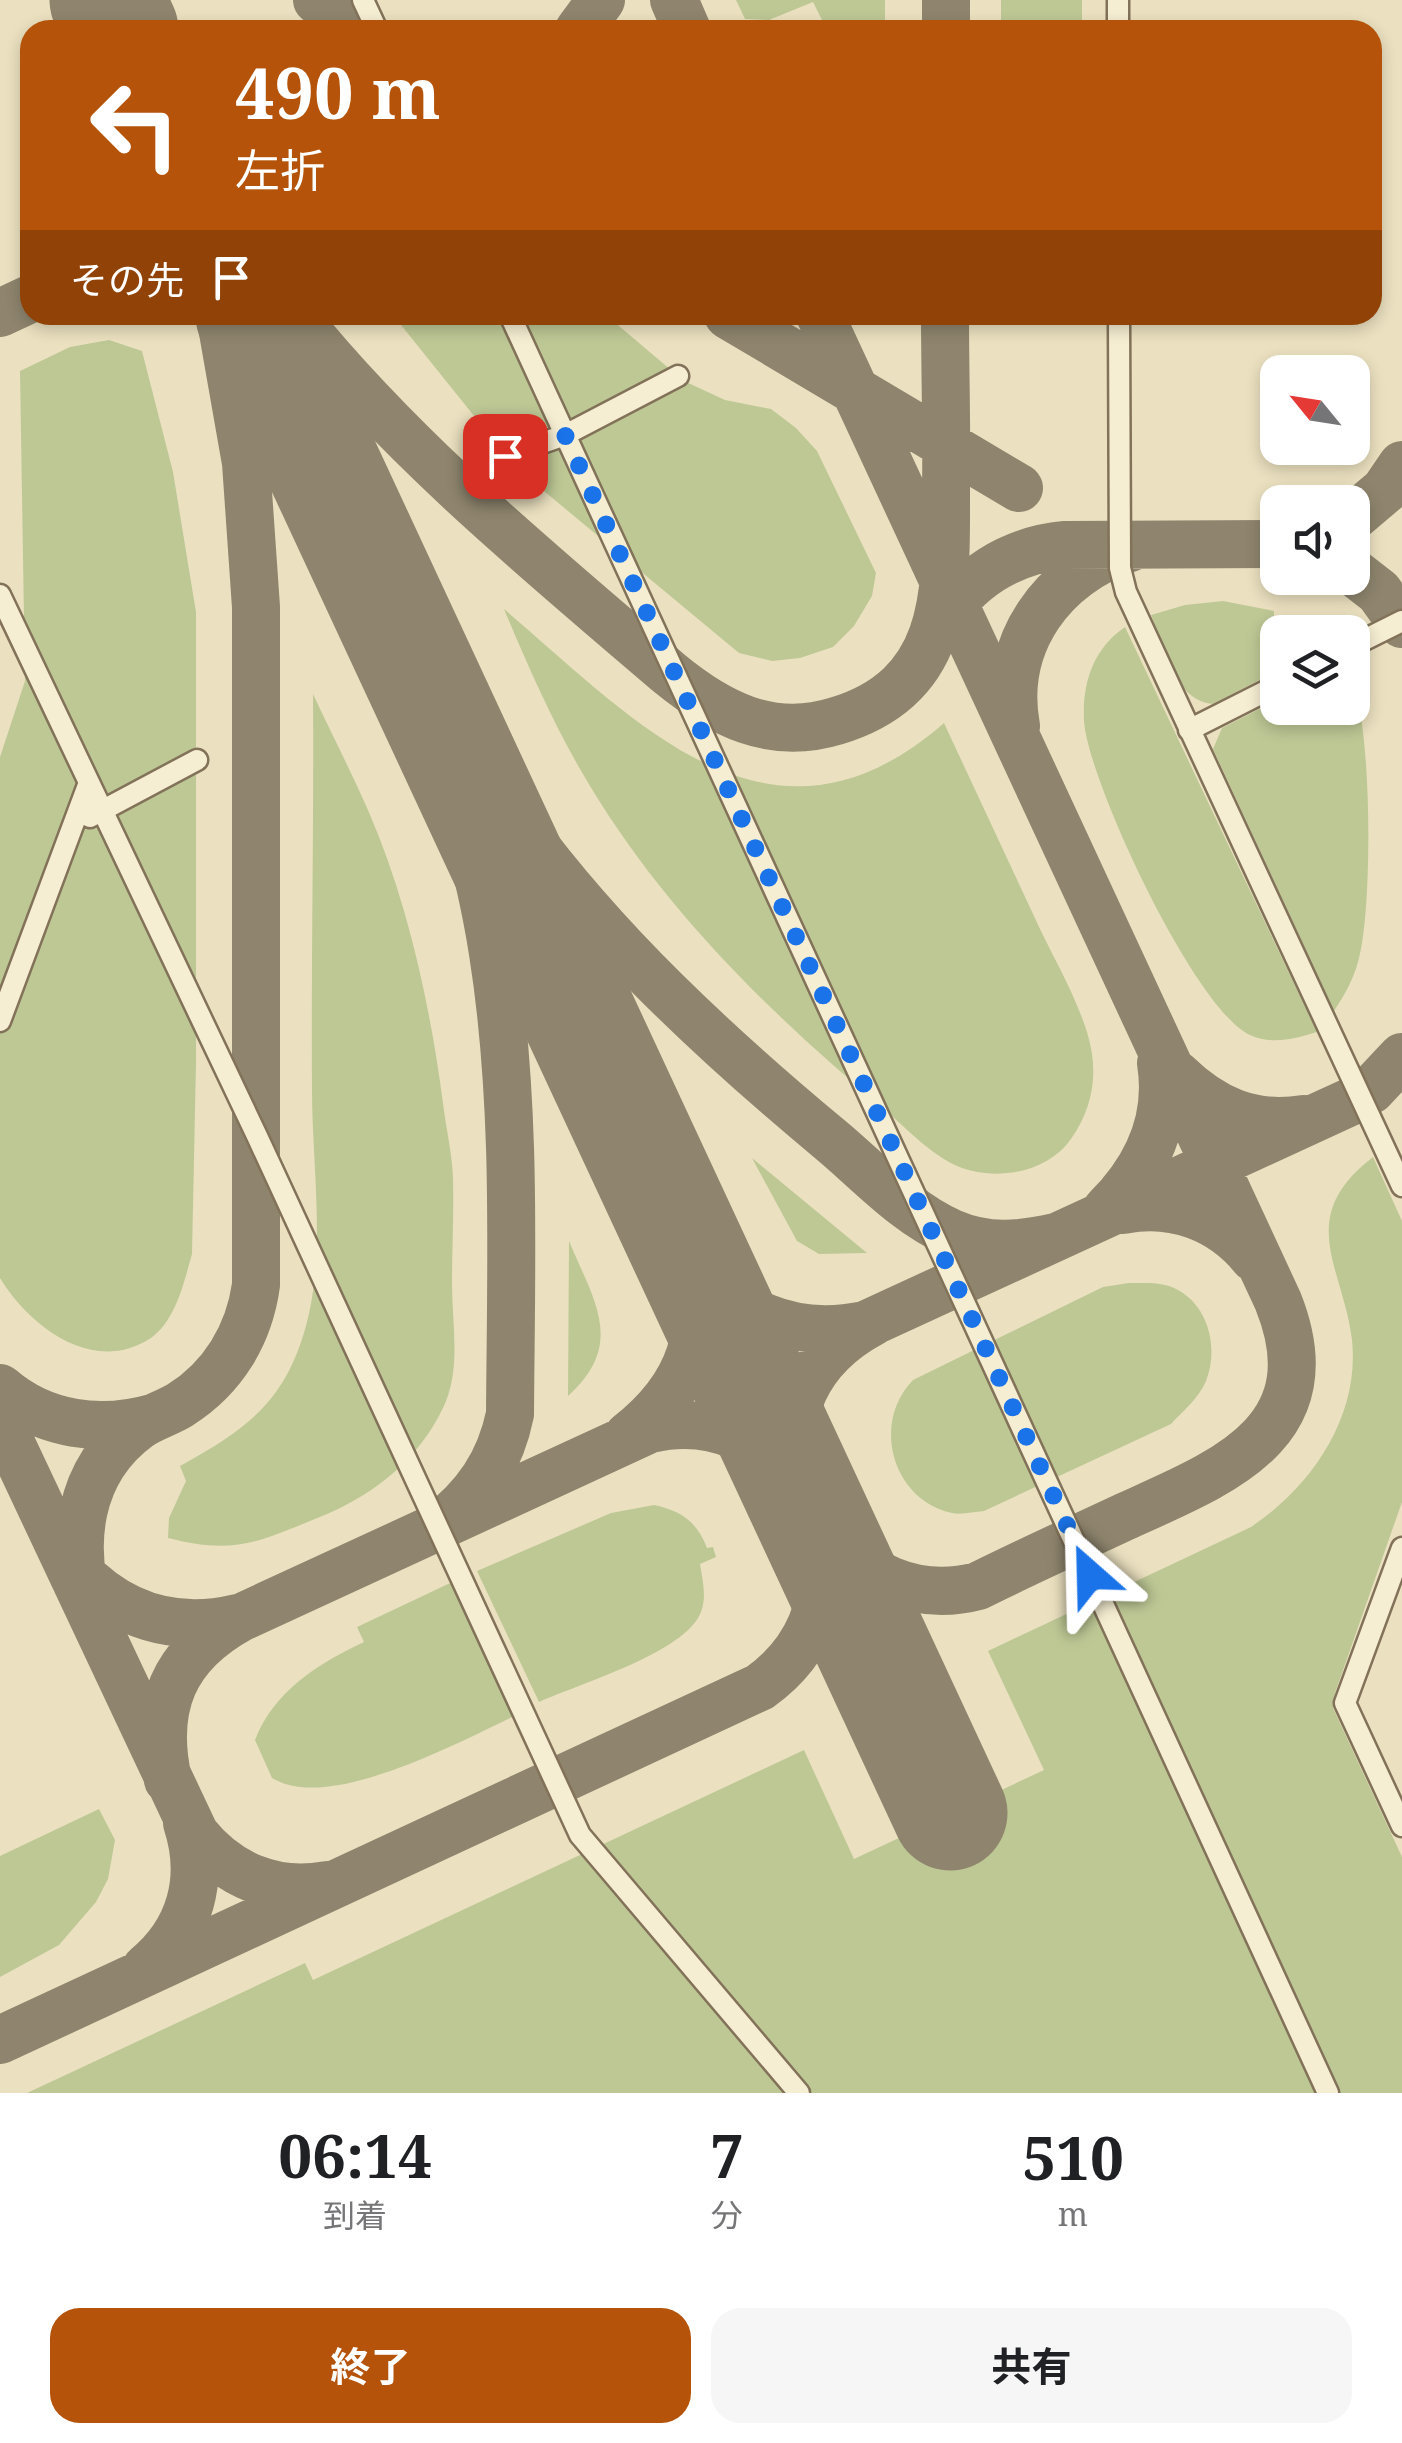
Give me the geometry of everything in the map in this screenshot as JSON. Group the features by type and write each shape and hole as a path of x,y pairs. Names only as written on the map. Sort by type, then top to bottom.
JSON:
{"lane":[{"path":"515,325 1328,2093"},
{"path":"1119,325 1120,568 1126,592 1402,1186"},
{"path":"505,456 565,435 678,376"},
{"path":"0,595 580,1835 799,2093"},
{"path":"1370,637 1402,621"},
{"path":"1190,730 1260,694"},
{"path":"72,829 197,760"},
{"path":"0,1022 88,785"},
{"path":"1402,1548 1345,1704 1402,1826"}],"green space":[{"path":"736,0 885,0 885,20 822,20 813,2 769,20 745,19"},
{"path":"1001,0 1082,0 1082,20 1001,20"},
{"path":"401,325 618,325 684,381 725,400 771,409 817,451 876,573 872,596 854,626 833,647 800,658 772,661 739,653 515,467"},
{"path":"109,340 142,351 173,472 196,612 196,1063 192,1254 186,1276 173,1311 160,1330 129,1348 107,1351 85,1348 45,1328 12,1296 0,1278 0,757 25,681 20,371 70,347"},
{"path":"1223,601 1274,611 1274,615 1260,615 1260,680 1213,704 1189,693 1172,670 1151,615 1185,605"},
{"path":"504,609 656,735 709,765 764,783 821,785 881,766 944,723 1072,993 1091,1046 1093,1074 1089,1101 1079,1127 1061,1150 1036,1166 1007,1173 976,1172 951,1163 911,1134 762,999 687,919 620,832 566,743"},
{"path":"1125,627 1317,1032 1267,1040 1250,1035 1227,1017 1201,984 1148,891 1104,792 1084,721 1085,693 1097,656"},
{"path":"313,694 382,845 406,917 424,991 452,1169 452,1380 442,1410 421,1444 379,1485 327,1514 267,1538 213,1546 168,1538 169,1518 186,1481 180,1466 234,1433 264,1407 288,1374 297,1353 313,1289 317,1223 312,1090"},
{"path":"1260,709 1260,725 1362,725 1368,821 1363,938 1348,988 1334,1011 1213,749 1222,728"},
{"path":"1373,1157 1402,1221 1402,1502 1333,1708 1402,1857 1402,2093 27,2093 305,1963 313,1980 804,1750 854,1859 1044,1770 988,1651 1251,1527 1294,1491 1312,1470 1340,1422 1352,1368 1352,1340 1334,1266 1329,1222 1335,1201 1349,1179"},
{"path":"752,1158 867,1253 819,1254 797,1241"},
{"path":"569,1241 595,1303 600,1340 586,1377 568,1396"},
{"path":"1160,1284 1182,1292 1193,1301 1207,1325 1211,1353 1206,1381 1171,1424 984,1511 952,1513 915,1493 902,1477 891,1438 900,1398 913,1380 1103,1287"},
{"path":"654,1505 687,1519 707,1548 713,1547 716,1557 700,1564 704,1598 698,1618 649,1656 539,1702 477,1571 611,1513"},
{"path":"465,1576 529,1709 438,1752 364,1779 298,1787 272,1778 255,1740 286,1693 315,1669 364,1642 357,1627"},
{"path":"99,1809 115,1840 108,1879 96,1902 59,1945 0,1977 0,1856"}],"taxiway":[{"path":"317,0 341,20"},
{"path":"586,20 601,0"},
{"path":"674,0 683,20"},
{"path":"946,0 946,20"},
{"path":"0,313 20,304"},
{"path":"91,1613 80,1562 80,1536 91,1487 102,1465 139,1426 195,1394 221,1368 240,1338 256,1285 256,607 246,463 222,325"},
{"path":"262,325 266,341"},
{"path":"302,325 426,458 669,673 727,711 747,720 790,728 836,721 874,705 902,684 922,658 934,629 945,563 945,325"},
{"path":"745,325 1019,488"},
{"path":"819,1529 853,1559 891,1581 932,1591 978,1586 1229,1464 1257,1442 1278,1416 1290,1384 1291,1346 1278,1301 825,325"},
{"path":"1370,503 1385,490 1402,465"},
{"path":"938,627 975,581 1008,560 1045,548 1260,544"},
{"path":"1016,726 1013,696 1017,667 1038,615 1078,575 1102,559 1130,548"},
{"path":"1370,585 1402,624"},
{"path":"411,654 458,802 486,915 501,1010 509,1125 510,1414 500,1448 484,1478 437,1527"},
{"path":"452,723 532,841 623,949 724,1048 889,1192 935,1225 965,1238 1004,1244 1056,1237"},
{"path":"689,1251 723,1291 765,1317 812,1329 865,1325 1350,1102 1371,1090 1402,1057"},
{"path":"1107,1209 1134,1177 1152,1142 1162,1104 1161,1063"},
{"path":"1176,1074 1204,1097 1234,1113 1267,1120 1304,1119"},
{"path":"1123,1210 1160,1208 1195,1215 1227,1232 1254,1258"},
{"path":"628,1436 667,1397 690,1354 697,1307 689,1253"},
{"path":"797,1486 792,1436 804,1391 830,1353 871,1323"},
{"path":"0,1388 35,1411 74,1423 115,1425 156,1417"},
{"path":"0,1420 195,1834 222,1861 254,1879 289,1887 327,1885"},
{"path":"168,1780 163,1729 173,1685 198,1649 240,1618 650,1429 694,1425 732,1434 767,1454 797,1486"},
{"path":"0,2040 760,1687 794,1655 814,1617 822,1575 819,1529"},
{"path":"76,1569 111,1599 149,1617 191,1623 237,1618"},
{"path":"146,1968 174,1937 190,1902 195,1864 187,1823"}],"runway":[{"path":"107,0 116,20"},
{"path":"258,325 950,1813"}],"route":[{"path":"505,456 565,435 1090,1575"}]}
